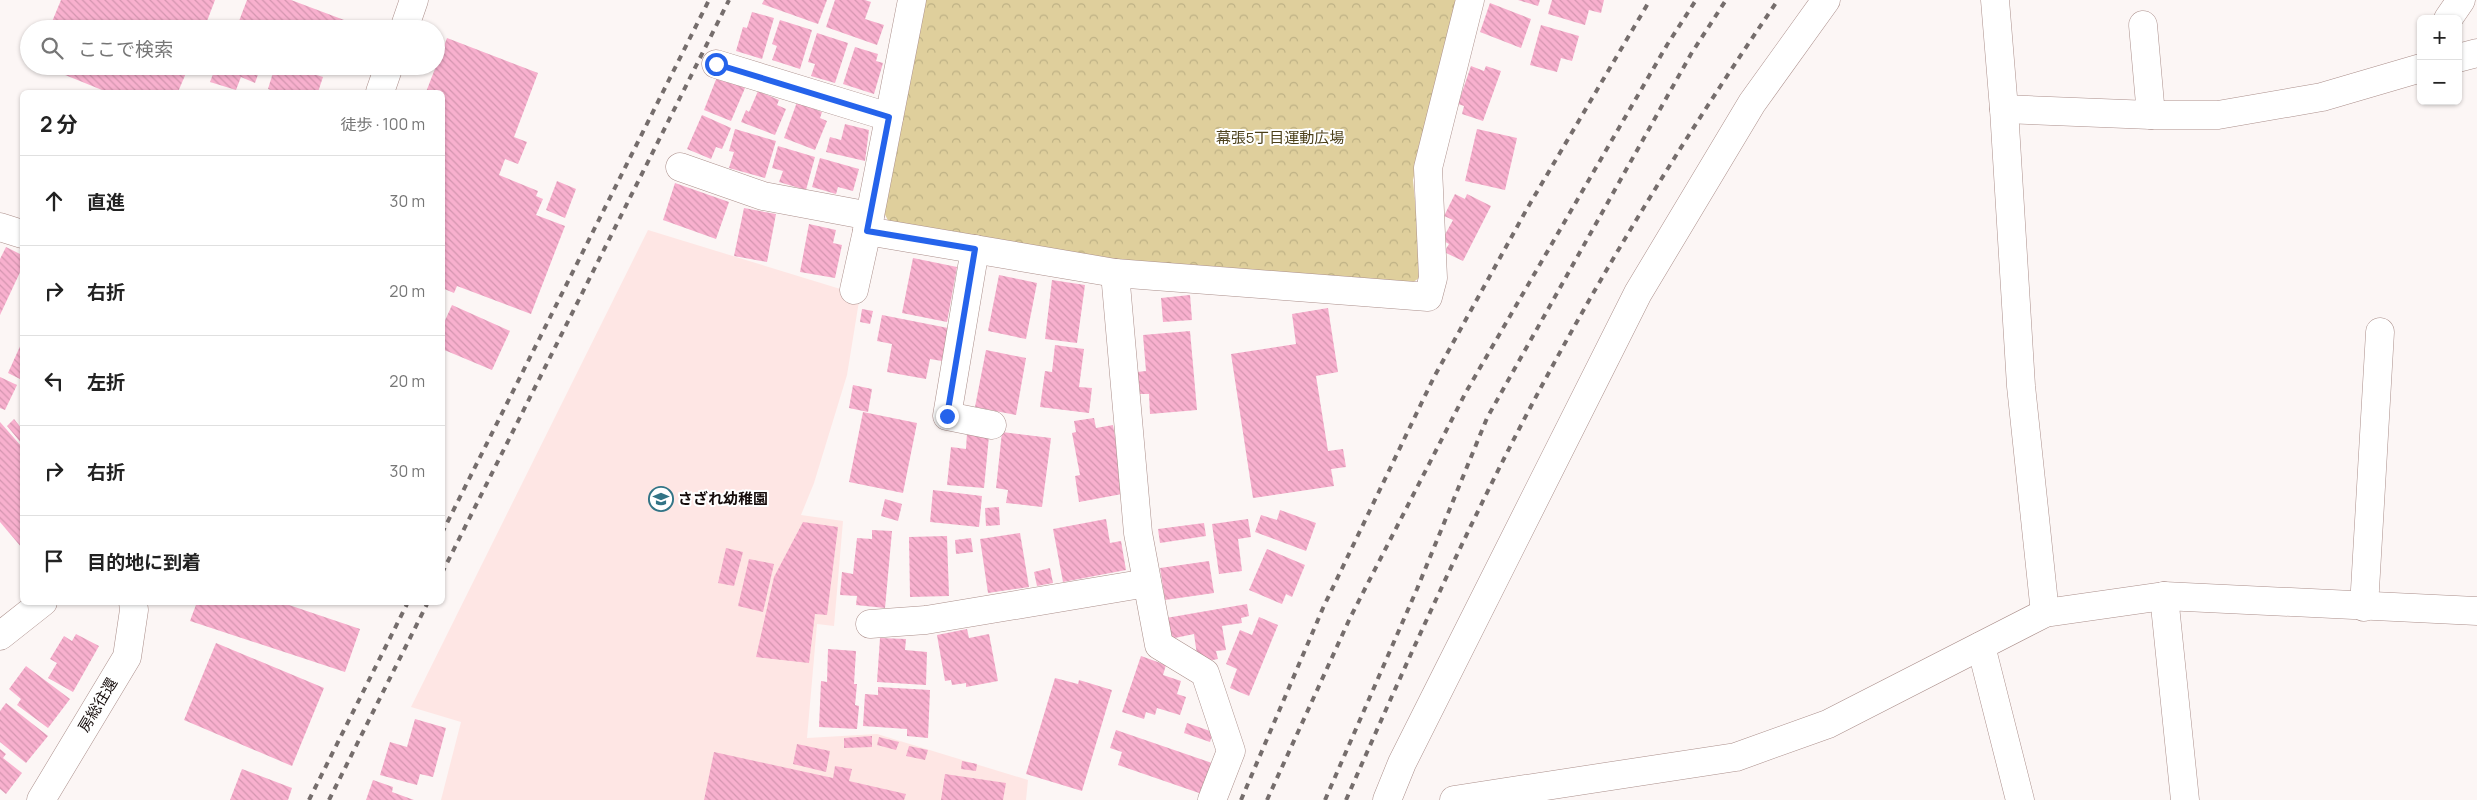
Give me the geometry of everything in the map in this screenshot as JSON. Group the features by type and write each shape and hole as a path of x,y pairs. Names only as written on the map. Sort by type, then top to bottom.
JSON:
{"street":[{"path":"407,20 414,0"},
{"path":"854,290 869,223 912,0"},
{"path":"680,167 763,196 975,249 1115,273 1428,298 1433,278 1428,168 1470,0"},
{"path":"1388,800 1402,763 1638,294 1752,103 1826,0"},
{"path":"1995,0 2004,109 2021,386 2045,613"},
{"path":"2451,15 2461,0"},
{"path":"2143,25 2151,115"},
{"path":"2462,57 2477,53"},
{"path":"716,64 889,117"},
{"path":"2004,109 2151,115 2218,115 2322,98 2417,66"},
{"path":"381,90 387,75"},
{"path":"0,227 20,233"},
{"path":"975,249 947,416 992,424"},
{"path":"1115,273 1138,533 1159,645 1206,673 1231,751 1212,800"},
{"path":"2364,607 2380,332"},
{"path":"870,624 912,622 1147,583"},
{"path":"2164,596 2185,800"},
{"path":"1454,800 1736,757 1828,724 2045,613 2164,596 2364,607 2477,610"},
{"path":"0,636 39,605"},
{"name":"房総往還","path":"41,800 127,657 133,605"},
{"path":"1981,646 2020,800"}],"shaded area":[{"name":"さざれ幼稚園","path":"648,230 860,295 847,375 814,483 801,515 843,521 834,626 817,624 807,738 877,734 1028,780 1026,800 441,800 461,722 411,707"}],"green space":[{"name":"幕張5丁目運動広場","path":"923,0 1456,0 1413,180 1422,276 1406,287 1099,260 890,224 883,211"}],"building":[{"path":"61,0 215,0 207,20 53,20"},
{"path":"247,0 291,0 344,20 239,20"},
{"path":"764,0 827,0 818,24 762,4"},
{"path":"835,0 865,0 871,2 865,19 884,25 877,45 826,27"},
{"path":"1518,0 1540,0 1538,6"},
{"path":"1552,0 1604,0 1601,13 1589,10 1585,25 1548,14"},
{"path":"1490,3 1531,19 1521,48 1480,32"},
{"path":"752,12 774,18 762,59 736,51 743,27 747,28"},
{"path":"780,20 812,30 800,69 772,60 777,46 772,44"},
{"path":"1541,25 1579,36 1572,61 1561,58 1557,72 1530,65"},
{"path":"817,33 848,43 835,83 811,76 815,64 808,62"},
{"path":"447,38 538,73 514,137 527,142 518,164 505,159 499,175 538,191 536,196 543,199 536,215 565,226 531,314 457,286 454,293 445,289 445,90 427,90 433,75 445,75 445,43"},
{"path":"855,47 878,54 876,61 883,63 874,94 843,84"},
{"path":"1471,66 1484,71 1486,66 1501,71 1483,121 1462,114 1464,106 1458,104"},
{"path":"65,75 185,75 179,90 102,90"},
{"path":"213,75 258,75 255,83 241,77 236,90 210,82"},
{"path":"272,75 317,75 323,77 319,90 268,89"},
{"path":"717,77 745,88 731,121 704,110"},
{"path":"758,91 779,100 777,105 786,109 775,135 741,122 746,110 749,112"},
{"path":"797,102 822,112 820,118 827,121 815,150 784,138"},
{"path":"702,115 731,128 722,149 716,147 711,159 687,149"},
{"path":"845,124 869,130 865,161 826,152 830,137 841,140"},
{"path":"735,129 776,141 765,178 729,168 734,152 729,151"},
{"path":"1477,129 1517,138 1505,190 1465,181"},
{"path":"778,146 815,157 806,190 779,182 783,171 772,168"},
{"path":"820,158 859,169 853,191 838,187 836,194 812,187"},
{"path":"557,181 576,189 565,218 546,210"},
{"path":"675,183 729,202 716,239 663,220"},
{"path":"1455,194 1465,199 1467,194 1491,206 1463,261 1444,252 1449,244 1442,240 1453,220 1444,216"},
{"path":"744,208 776,214 767,262 734,256"},
{"path":"809,224 836,230 833,243 842,245 835,278 800,272"},
{"path":"6,247 20,254 20,272 0,315 0,259"},
{"path":"913,258 957,267 947,322 902,313"},
{"path":"999,275 1037,283 1026,339 988,331"},
{"path":"1052,280 1085,285 1077,343 1045,339"},
{"path":"1190,295 1192,320 1163,322 1161,298"},
{"path":"452,305 510,331 492,370 445,350 445,320"},
{"path":"1328,308 1338,372 1316,376 1328,451 1343,449 1346,467 1331,469 1334,486 1253,498 1231,354 1296,344 1292,314"},
{"path":"862,309 873,311 870,324 860,322"},
{"path":"882,315 948,328 942,361 930,359 926,379 887,372 892,344 877,341"},
{"path":"1190,331 1197,410 1150,414 1149,394 1139,394 1137,372 1146,371 1143,335"},
{"path":"1055,345 1084,349 1079,387 1092,388 1089,413 1040,407 1045,371 1052,372"},
{"path":"20,346 20,379 8,373"},
{"path":"986,350 1026,358 1016,415 975,407"},
{"path":"0,377 17,385 5,410 0,408"},
{"path":"853,385 872,389 868,412 849,408"},
{"path":"863,412 917,423 903,493 849,482"},
{"path":"1094,418 1096,428 1113,425 1123,481 1119,482 1122,494 1079,502 1075,476 1080,475 1072,433 1076,432 1074,421"},
{"path":"14,419 20,426 20,442 7,426"},
{"path":"0,422 20,445 20,546 0,522"},
{"path":"1002,432 1051,438 1042,507 1006,503 1008,490 996,488"},
{"path":"967,433 989,436 984,488 947,485 951,447 966,449"},
{"path":"933,490 982,496 979,527 930,522"},
{"path":"885,499 902,504 898,521 881,516"},
{"path":"999,507 1000,525 986,526 985,508"},
{"path":"1280,510 1316,523 1306,551 1255,532 1261,515 1277,520"},
{"path":"1106,519 1110,543 1121,541 1126,570 1063,582 1053,529"},
{"path":"1248,519 1251,537 1238,539 1242,571 1219,574 1212,524"},
{"path":"803,522 838,527 827,615 815,614 809,663 756,657 774,577"},
{"path":"1204,523 1206,536 1160,543 1158,529"},
{"path":"872,530 892,531 885,608 856,605 857,596 840,595 842,572 853,574 857,538 872,539"},
{"path":"1020,533 1029,587 988,593 980,539"},
{"path":"947,536 949,596 910,597 909,537"},
{"path":"971,538 973,552 956,554 955,540"},
{"path":"726,548 743,552 734,586 718,583"},
{"path":"1267,549 1305,565 1292,597 1286,594 1282,604 1249,590"},
{"path":"749,559 774,564 763,612 738,606"},
{"path":"1209,561 1214,593 1165,600 1160,568"},
{"path":"1050,568 1053,583 1037,586 1034,572"},
{"path":"1247,604 1249,616 1241,618 1242,623 1222,626 1226,650 1216,651 1218,659 1202,662 1201,654 1197,655 1194,634 1170,639 1166,618"},
{"path":"196,605 289,605 360,629 345,672 190,621"},
{"path":"1259,617 1278,625 1249,696 1230,688 1237,669 1226,664 1240,630 1252,635"},
{"path":"967,629 969,638 989,634 998,681 966,687 966,683 952,685 951,680 945,681 937,635"},
{"path":"76,634 99,646 73,692 48,678 57,663 50,659 64,636 72,641"},
{"path":"880,638 906,639 905,650 927,652 926,685 877,682"},
{"path":"216,643 324,688 292,766 184,720"},
{"path":"828,649 856,651 854,684 857,684 855,705 859,706 857,729 819,727 821,681 827,682"},
{"path":"1141,656 1166,665 1163,675 1181,681 1177,694 1186,697 1180,715 1157,708 1155,715 1146,712 1144,719 1122,712"},
{"path":"26,666 70,699 48,728 17,705 21,699 9,689"},
{"path":"1055,678 1078,684 1079,680 1112,690 1082,791 1026,774"},
{"path":"878,687 930,690 928,738 907,736 907,729 863,726 865,694 878,695"},
{"path":"6,703 48,736 26,763 0,742 0,711"},
{"path":"415,719 446,728 433,777 420,774 417,785 380,775 390,742 407,747"},
{"path":"1187,723 1213,732 1210,742 1184,733"},
{"path":"1116,730 1212,763 1202,794 1118,765 1122,752 1110,748"},
{"path":"872,736 872,747 844,748 844,738"},
{"path":"879,737 899,742 896,750 877,745"},
{"path":"797,744 830,751 826,772 793,764"},
{"path":"909,746 928,750 925,760 906,756"},
{"path":"0,749 6,754 3,758 22,773 6,794 0,789"},
{"path":"714,752 833,778 835,766 852,769 849,781 906,794 904,800 704,800"},
{"path":"962,761 977,764 976,771 961,769"},
{"path":"242,769 292,788 288,800 230,800"},
{"path":"945,774 1006,783 1003,800 941,800"},
{"path":"373,780 393,787 392,792 414,800 366,800"}],"railway":[{"path":"445,527 709,0"},
{"path":"445,567 729,0"},
{"path":"1241,800 1323,608 1434,377 1528,207 1650,0"},
{"path":"1267,800 1350,618 1466,392 1667,45 1696,0"},
{"path":"1325,800 1417,589 1487,418 1691,54 1726,0"},
{"path":"1346,800 1450,570 1493,480 1545,379 1640,213 1778,0"},
{"path":"309,800 406,605"},
{"path":"329,800 426,605"}],"place":[{"name":"さざれ幼稚園","path":"661,499"}],"route":[{"path":"716,64 889,117 867,231 975,249 947,416"}]}
